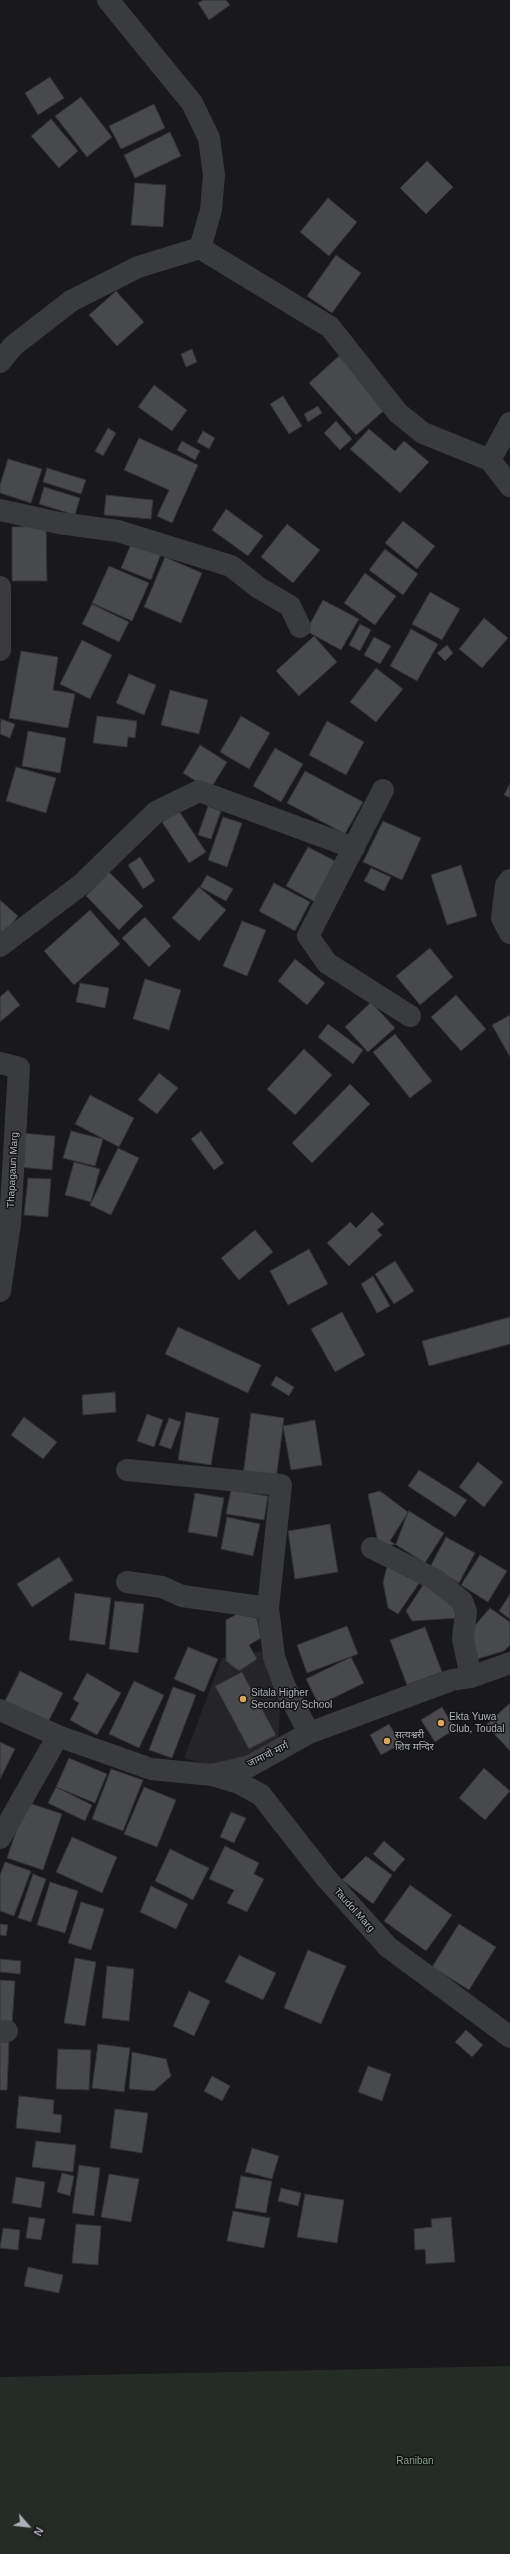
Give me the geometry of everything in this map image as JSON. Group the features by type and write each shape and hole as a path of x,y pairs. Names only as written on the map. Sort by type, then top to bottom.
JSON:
{"street":[{"path":"108,0 192,103 209,138 214,175 211,210 200,248"},
{"path":"4,349 72,301 138,267 200,248 330,327 398,413 423,433 490,460 510,486"},
{"path":"490,460 510,423"},
{"path":"0,510 59,523 118,531 231,566 258,588 290,606 300,627"},
{"path":"0,587 0,650"},
{"path":"383,790 308,936 327,963 410,1016"},
{"path":"0,946 82,884 156,812 199,791 354,848"},
{"path":"510,880 506,885 502,918 510,933"},
{"name":"Thapagaun Marg","path":"0,1063 20,1068 10,1224 0,1291"},
{"path":"127,1470 281,1485 268,1608 274,1657 285,1687 309,1733"},
{"path":"372,1548 436,1580 462,1601 466,1612 463,1639 471,1677"},
{"path":"127,1582 162,1587 182,1596 268,1608"},
{"name":"जामाचो मार्ग","path":"0,1710 58,1736 151,1769 212,1775 250,1766 309,1733 452,1680 471,1677 510,1663"},
{"path":"0,1838 58,1736"},
{"name":"Taudol Marg","path":"212,1775 244,1786 261,1795 326,1878 388,1947 510,2037"}],"shaded area":[{"name":"Sitala Higher Secondary School","path":"261,1651 281,1676 278,1756 221,1768 184,1758 222,1658"}],"green space":[{"name":"Raniban","path":"510,2366 510,2554 0,2554 0,2377"}],"building":[{"path":"203,0 226,0 230,5 209,20 198,3"},
{"path":"50,77 64,98 38,115 25,93"},
{"path":"81,97 112,137 87,157 55,116"},
{"path":"154,104 165,128 121,149 109,126"},
{"path":"51,119 78,151 59,168 31,136"},
{"path":"170,132 181,156 135,178 124,155"},
{"path":"427,161 453,187 426,214 400,188"},
{"path":"135,183 166,185 163,227 131,225"},
{"path":"328,198 357,222 329,256 300,232"},
{"path":"336,255 361,273 332,313 307,296"},
{"path":"116,291 144,322 117,346 89,315"},
{"path":"192,349 197,362 186,367 181,354"},
{"path":"340,355 387,408 356,435 309,383"},
{"path":"154,385 187,410 172,431 138,407"},
{"path":"283,396 302,426 289,434 270,404"},
{"path":"318,406 322,413 308,422 304,414"},
{"path":"336,421 352,439 340,450 324,433"},
{"path":"108,428 116,433 103,456 95,451"},
{"path":"369,429 395,451 404,441 429,462 400,493 350,449"},
{"path":"203,431 215,438 209,449 197,442"},
{"path":"139,438 198,465 172,523 157,516 169,490 124,470"},
{"path":"182,441 200,451 195,460 177,450"},
{"path":"8,459 42,469 31,503 0,493 0,485"},
{"path":"47,468 86,480 81,494 43,482"},
{"path":"44,487 80,498 75,515 39,504"},
{"path":"106,495 153,500 151,519 104,515"},
{"path":"226,509 263,536 248,556 212,530"},
{"path":"403,521 435,546 417,569 385,543"},
{"path":"287,524 320,550 293,583 261,557"},
{"path":"46,526 47,581 12,581 12,527"},
{"path":"132,542 161,554 151,580 121,568"},
{"path":"385,549 418,574 403,595 369,570"},
{"path":"165,557 202,573 181,623 144,607"},
{"path":"109,566 149,583 132,621 92,603"},
{"path":"365,573 396,596 375,625 344,603"},
{"path":"430,592 460,609 442,640 412,624"},
{"path":"323,600 359,619 341,650 306,631"},
{"path":"92,604 129,622 119,642 82,624"},
{"path":"484,618 508,638 482,668 459,649"},
{"path":"360,624 371,630 360,651 349,645"},
{"path":"411,629 438,644 417,681 390,666"},
{"path":"314,636 337,662 299,696 276,671"},
{"path":"374,637 391,646 380,664 364,655"},
{"path":"82,640 112,655 90,699 60,684"},
{"path":"447,645 453,653 445,661 437,653"},
{"path":"21,651 58,657 53,690 75,694 68,728 9,718"},
{"path":"376,668 403,689 376,722 350,702"},
{"path":"129,674 156,685 144,715 116,703"},
{"path":"170,690 208,700 199,734 161,725"},
{"path":"97,716 137,721 135,738 128,737 127,747 93,743"},
{"path":"241,716 270,733 249,769 220,752"},
{"path":"1,719 15,724 10,738 0,734"},
{"path":"327,721 364,742 346,775 309,755"},
{"path":"28,731 66,738 60,773 22,766"},
{"path":"200,745 227,762 210,790 183,773"},
{"path":"275,748 303,764 281,802 253,786"},
{"path":"16,767 56,778 46,813 6,801"},
{"path":"305,771 363,802 345,834 287,803"},
{"path":"510,783 510,798 504,795"},
{"path":"208,806 221,811 211,839 198,835"},
{"path":"179,811 206,852 189,863 162,822"},
{"path":"223,817 242,823 227,867 208,860"},
{"path":"383,821 421,838 402,880 363,862"},
{"path":"308,847 337,862 315,902 286,886"},
{"path":"140,857 155,881 143,889 128,865"},
{"path":"461,865 477,916 447,925 431,875"},
{"path":"371,868 391,877 384,891 364,881"},
{"path":"109,872 143,906 119,930 86,896"},
{"path":"207,875 233,889 226,901 200,887"},
{"path":"274,883 310,902 295,931 259,911"},
{"path":"199,887 226,910 199,941 172,918"},
{"path":"0,900 18,916 0,939"},
{"path":"90,910 120,944 74,985 44,951"},
{"path":"145,917 171,946 149,967 122,938"},
{"path":"242,921 266,930 247,976 223,966"},
{"path":"430,948 453,977 420,1005 396,976"},
{"path":"295,959 325,983 307,1005 278,981"},
{"path":"145,979 181,990 169,1030 133,1019"},
{"path":"80,983 109,988 105,1008 76,1002"},
{"path":"8,990 20,1005 0,1022 0,997"},
{"path":"456,995 486,1029 461,1051 431,1017"},
{"path":"371,1002 395,1028 368,1052 345,1027"},
{"path":"510,1015 510,1057 492,1025"},
{"path":"328,1024 363,1050 353,1064 318,1037"},
{"path":"395,1034 432,1081 410,1098 373,1052"},
{"path":"304,1049 332,1075 295,1115 267,1089"},
{"path":"159,1073 178,1088 157,1114 138,1100"},
{"path":"350,1084 370,1104 312,1163 292,1143"},
{"path":"90,1095 134,1118 119,1147 75,1124"},
{"path":"71,1131 103,1139 95,1166 63,1158"},
{"path":"201,1131 224,1163 214,1170 191,1139"},
{"path":"21,1133 55,1136 52,1170 18,1167"},
{"path":"118,1148 139,1158 111,1215 90,1205"},
{"path":"74,1162 100,1169 91,1202 65,1195"},
{"path":"28,1178 51,1179 48,1217 24,1215"},
{"path":"372,1212 384,1224 377,1230 382,1235 349,1266 327,1243 350,1222 356,1228"},
{"path":"255,1230 273,1252 239,1280 221,1258"},
{"path":"309,1249 328,1284 288,1305 270,1271"},
{"path":"395,1261 414,1291 394,1304 375,1274"},
{"path":"373,1276 390,1306 377,1313 361,1284"},
{"path":"342,1312 365,1355 335,1372 311,1329"},
{"path":"510,1317 510,1344 429,1366 422,1341"},
{"path":"178,1327 261,1365 248,1393 165,1354"},
{"path":"276,1376 294,1387 289,1396 271,1385"},
{"path":"115,1392 116,1412 83,1415 82,1395"},
{"path":"186,1412 219,1418 211,1465 178,1460"},
{"path":"251,1413 284,1418 276,1480 243,1476"},
{"path":"147,1414 163,1420 154,1447 137,1441"},
{"path":"24,1417 57,1442 43,1459 11,1435"},
{"path":"169,1418 181,1422 171,1449 159,1445"},
{"path":"315,1420 322,1465 291,1470 283,1426"},
{"path":"478,1462 503,1482 484,1507 459,1487"},
{"path":"419,1470 467,1500 455,1517 408,1486"},
{"path":"231,1490 268,1496 264,1520 226,1514"},
{"path":"380,1491 408,1512 396,1544 379,1548 368,1494"},
{"path":"195,1493 224,1498 217,1537 188,1532"},
{"path":"409,1511 444,1533 425,1563 390,1541"},
{"path":"227,1517 260,1524 253,1556 221,1549"},
{"path":"330,1524 338,1572 295,1579 288,1531"},
{"path":"446,1537 475,1553 459,1583 430,1567"},
{"path":"480,1555 507,1571 488,1602 461,1585"},
{"path":"59,1557 73,1580 32,1607 17,1584"},
{"path":"389,1559 422,1579 398,1614 388,1608 383,1582"},
{"path":"425,1582 450,1599 457,1618 412,1621 406,1611"},
{"path":"75,1593 111,1598 105,1645 69,1640"},
{"path":"510,1594 510,1619 499,1611"},
{"path":"115,1601 144,1604 138,1653 109,1649"},
{"path":"490,1608 510,1622 510,1645 504,1651 477,1659 471,1630"},
{"path":"237,1614 257,1618 261,1638 249,1645 257,1659 239,1671 226,1661 226,1620"},
{"path":"347,1626 358,1654 307,1673 297,1645"},
{"path":"425,1627 442,1672 407,1685 390,1640"},
{"path":"188,1647 218,1659 204,1692 174,1679"},
{"path":"351,1657 364,1683 319,1705 306,1679"},
{"path":"20,1671 63,1693 45,1728 2,1707"},
{"path":"242,1672 276,1735 249,1749 215,1686"},
{"path":"87,1673 121,1693 97,1735 70,1720 79,1703 73,1699"},
{"path":"134,1681 164,1695 139,1748 109,1734"},
{"path":"173,1687 196,1695 172,1758 149,1750"},
{"path":"510,1703 510,1751 486,1725"},
{"path":"442,1707 455,1729 435,1742 421,1720"},
{"path":"389,1724 401,1744 381,1755 370,1735"},
{"path":"0,1742 15,1749 0,1779"},
{"path":"69,1758 107,1774 95,1803 56,1787"},
{"path":"484,1768 510,1791 485,1820 459,1798"},
{"path":"111,1769 143,1780 123,1831 92,1819"},
{"path":"56,1787 92,1805 85,1821 48,1803"},
{"path":"144,1787 176,1800 157,1847 124,1834"},
{"path":"26,1802 62,1814 43,1870 7,1858"},
{"path":"231,1812 246,1818 234,1843 220,1837"},
{"path":"72,1837 117,1857 102,1893 56,1872"},
{"path":"384,1841 405,1859 394,1872 373,1854"},
{"path":"225,1846 259,1863 254,1874 264,1879 247,1912 227,1903 234,1890 209,1879"},
{"path":"170,1849 209,1868 193,1900 155,1881"},
{"path":"366,1856 392,1875 373,1904 342,1880"},
{"path":"5,1862 31,1871 14,1916 0,1911 0,1875"},
{"path":"33,1874 46,1879 31,1922 18,1918"},
{"path":"50,1882 78,1891 65,1933 37,1925"},
{"path":"410,1885 452,1915 426,1951 384,1921"},
{"path":"151,1886 188,1904 176,1929 140,1912"},
{"path":"81,1902 104,1909 91,1950 68,1943"},
{"path":"0,1924 8,1925 6,1936 0,1935"},
{"path":"459,1924 496,1947 469,1990 432,1967"},
{"path":"308,1950 346,1966 321,2024 284,2008"},
{"path":"239,1955 276,1973 263,2000 225,1982"},
{"path":"75,1958 96,1962 85,2026 64,2023"},
{"path":"0,1959 21,1961 20,1974 0,1972"},
{"path":"107,1966 134,1969 129,2021 102,2018"},
{"path":"0,1980 15,1981 12,2024 0,2023"},
{"path":"189,1991 210,2001 194,2036 173,2026"},
{"path":"466,2030 483,2045 472,2057 455,2042"},
{"path":"0,2042 9,2042 7,2090 0,2090"},
{"path":"98,2044 130,2048 124,2092 92,2088"},
{"path":"58,2049 91,2050 89,2090 56,2089"},
{"path":"132,2052 166,2059 171,2076 154,2091 129,2089"},
{"path":"368,2066 391,2074 382,2101 358,2092"},
{"path":"212,2076 230,2086 222,2101 204,2091"},
{"path":"19,2096 54,2100 53,2114 62,2115 60,2133 16,2128"},
{"path":"115,2109 148,2113 142,2153 110,2148"},
{"path":"36,2141 76,2145 73,2172 32,2167"},
{"path":"252,2148 279,2156 272,2179 245,2172"},
{"path":"79,2165 100,2168 94,2216 72,2213"},
{"path":"62,2173 74,2176 70,2196 57,2192"},
{"path":"109,2174 139,2179 131,2222 101,2217"},
{"path":"241,2176 272,2181 266,2213 235,2208"},
{"path":"16,2177 45,2182 41,2208 12,2203"},
{"path":"281,2188 301,2193 298,2206 278,2201"},
{"path":"305,2194 344,2200 337,2243 297,2237"},
{"path":"233,2211 270,2218 264,2248 227,2241"},
{"path":"29,2217 45,2219 41,2240 26,2238"},
{"path":"451,2217 455,2262 426,2264 425,2249 415,2250 414,2229 432,2227 431,2219"},
{"path":"76,2224 101,2226 98,2265 72,2263"},
{"path":"3,2228 20,2230 18,2250 0,2248"},
{"path":"28,2267 63,2275 59,2293 24,2286"}],"place":[{"name":"Sitala Higher Secondary School","path":"243,1699"},
{"name":"Ekta Yuwa Club, Toudal","path":"441,1723"},
{"name":"सत्यश्वरी शिव मन्दिर","path":"387,1741"}]}
